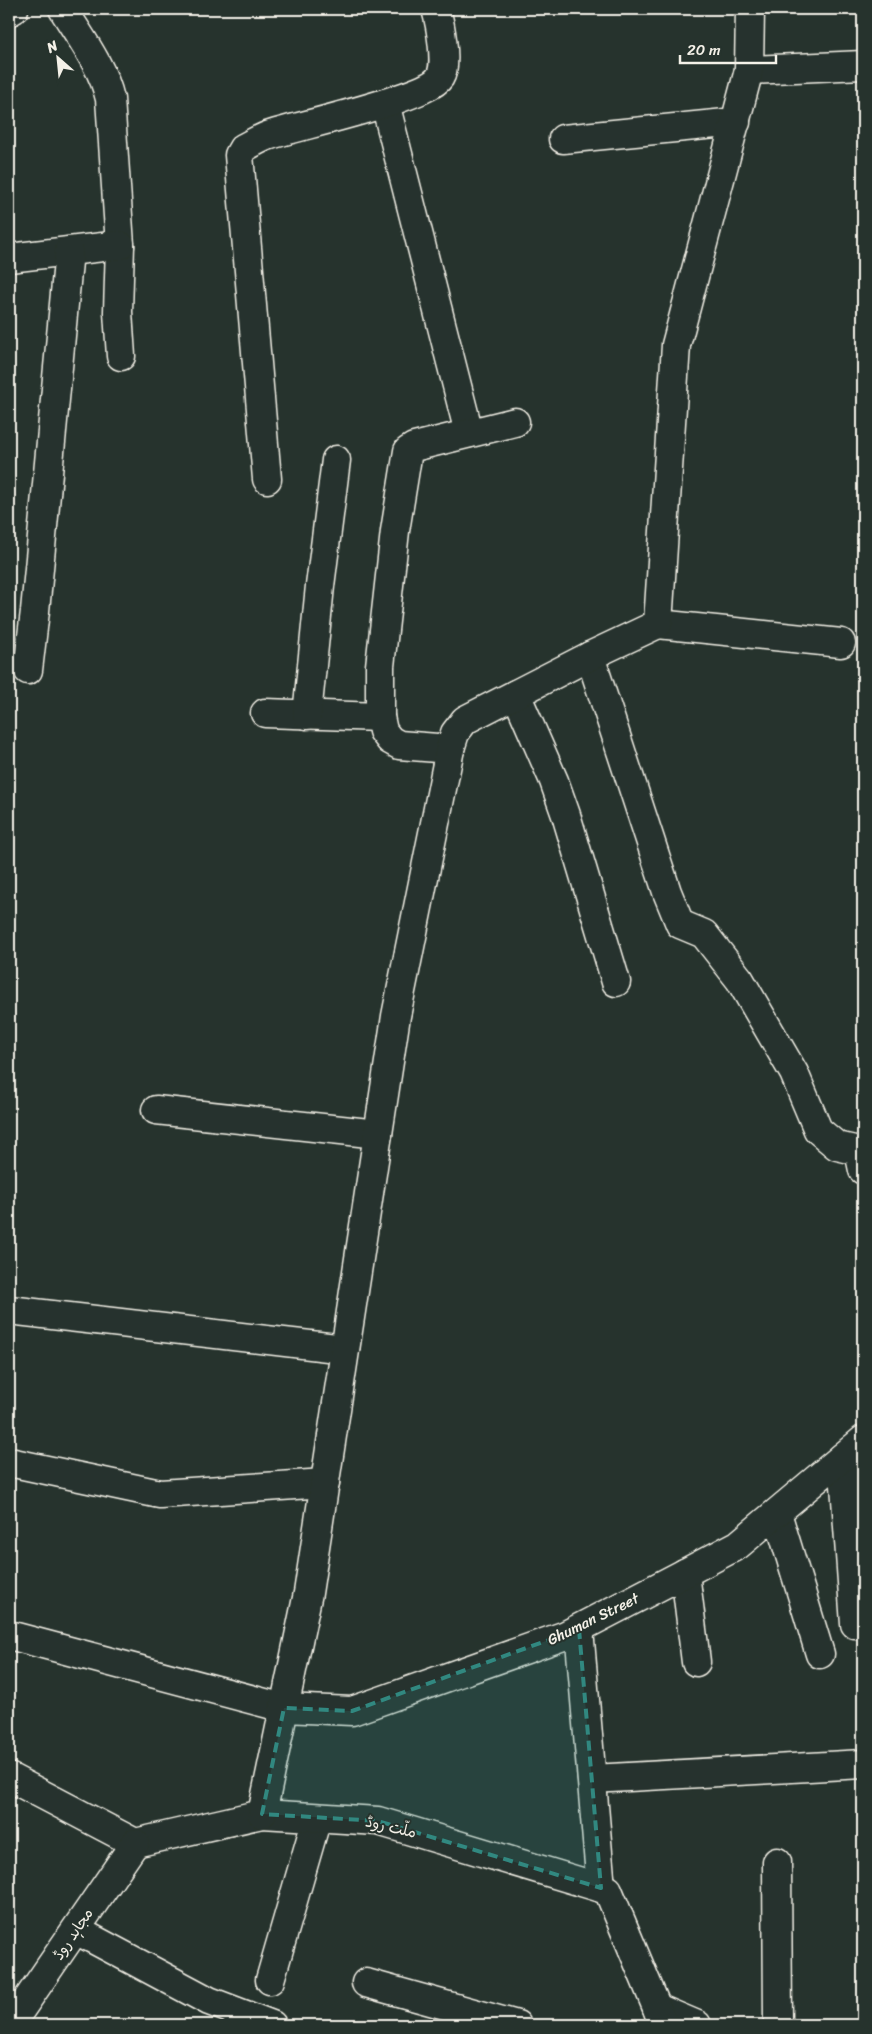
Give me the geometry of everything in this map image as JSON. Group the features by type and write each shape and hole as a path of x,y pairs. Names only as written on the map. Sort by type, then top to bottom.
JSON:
{"street":[{"path":"9,12 14,9"},
{"path":"63,9 107,85 110,99 120,245 118,312 121,356"},
{"path":"267,479 239,155 243,148 266,136 385,103 429,86 439,78 444,61 436,9"},
{"path":"658,624 676,345 750,70 750,9"},
{"path":"750,70 863,65"},
{"path":"385,103 469,434"},
{"path":"563,139 736,122"},
{"path":"9,258 120,245"},
{"path":"28,670 69,252"},
{"path":"450,749 399,745 390,740 383,731 380,717 380,666 396,531 408,451 414,447 515,422"},
{"path":"307,714 320,586 336,460"},
{"path":"262,1814 308,1593 396,1016 450,749 455,733 465,720 590,656 658,624 841,643"},
{"path":"590,656 666,892 680,924 704,934 740,980 794,1073 818,1130 837,1146 859,1151 863,1170"},
{"path":"516,694 554,781 616,982"},
{"path":"265,713 380,717"},
{"path":"156,1110 378,1134"},
{"path":"9,1310 345,1349"},
{"path":"853,1449 855,1624"},
{"name":"Ghuman Street","path":"9,1635 284,1708 352,1711 579,1629 738,1545 853,1449"},
{"path":"9,1462 160,1494 324,1483"},
{"path":"777,1513 820,1654"},
{"path":"685,1573 696,1662"},
{"path":"579,1629 601,1888 608,1890 660,2017 697,2025"},
{"path":"592,1779 863,1764"},
{"path":"9,1777 134,1843"},
{"name":"ملّت روڈ","path":"134,1843 262,1814 378,1822 601,1888"},
{"path":"270,1980 316,1818"},
{"name":"مجاہد روڈ","path":"10,2025 134,1843"},
{"path":"777,1862 778,2025"},
{"path":"76,1930 209,2001 272,2025"},
{"path":"366,1983 517,2025"}],"highlighted area":[{"path":"579,1629 601,1888 378,1821 262,1814 284,1708 352,1711"}]}
